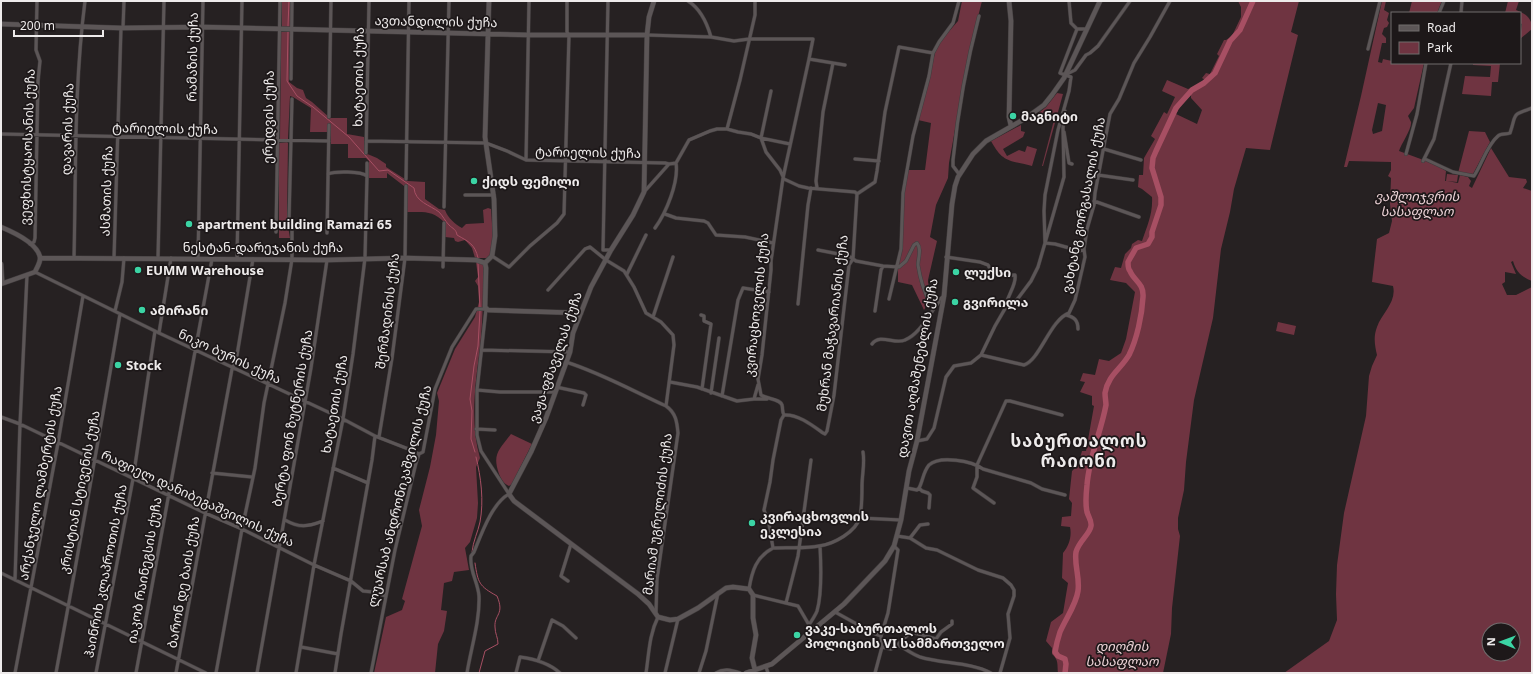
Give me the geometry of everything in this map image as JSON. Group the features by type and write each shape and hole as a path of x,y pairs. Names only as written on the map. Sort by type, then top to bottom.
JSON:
{"street":[{"name":"ვეფხისტყაოსანის ქუჩა","path":"30,244 34,242 35,238 38,135 40,61 36,50 37,1"},
{"name":"დავარის ქუჩა","path":"74,258 81,27 85,1"},
{"name":"ასმათის ქუჩა","path":"114,258 124,1"},
{"path":"158,258 164,1"},
{"name":"რამაზის ქუჩა","path":"198,258 203,1"},
{"path":"237,259 242,1"},
{"name":"ერედვის ქუჩა","path":"276,232 280,1"},
{"name":"ერედვის ქუჩა","path":"291,79 292,1"},
{"path":"329,117 331,1"},
{"name":"ხატაეთის ქუჩა","path":"366,153 369,1"},
{"path":"406,179 409,1"},
{"path":"444,207 449,1"},
{"path":"489,1 486,143 494,195 495,236 492,256"},
{"path":"526,160 529,1"},
{"path":"492,256 509,267 530,246 557,223 564,214 566,192 567,1"},
{"path":"600,255 603,250 606,162 608,1"},
{"path":"644,192 646,163 647,35 649,17 654,1"},
{"path":"688,1 701,13 708,26 711,37"},
{"path":"726,128 755,14 755,1"},
{"path":"889,299 901,249 903,194 911,144 929,76 933,53 953,23 959,1"},
{"path":"1009,1 1011,21 1009,117 1011,126"},
{"path":"1069,1 1071,23 1077,29 1086,29"},
{"name":"დავით აღმაშენებლის ქუჩა","path":"766,667 772,664 835,612 885,560 894,546 901,520 917,441 944,296 946,257 955,186 959,174 973,154 986,142 1026,118 1044,105 1060,85 1066,74 1100,1"},
{"path":"1066,74 1075,70 1086,55 1098,46 1130,1"},
{"name":"ვახტანგ გორგასალის ქუჩა","path":"981,355 1024,365 1036,353 1058,321 1064,315 1069,313 1075,300 1085,257 1084,249 1110,114 1119,99 1134,63 1170,1"},
{"path":"1368,50 1380,1"},
{"path":"1439,12 1444,1"},
{"path":"1461,12 1462,1"},
{"path":"959,174 953,166 957,117 967,61 979,16"},
{"name":"ავთანდილის ქუჩა","path":"1,24 122,28 202,27 529,35 607,34 711,37 734,41 749,39 813,39 809,59"},
{"path":"1045,243 1045,195 1058,130 1069,91 1071,76 1060,73 1077,29"},
{"path":"772,90 760,138 766,152 780,170 783,178 799,186 855,192 857,194 875,182 885,112 899,47 933,53"},
{"path":"809,59 845,65"},
{"name":"კვირაცხოველის ქუჩა","path":"784,415 782,404 779,401 768,399 761,395 758,384 769,292 773,242 783,178 809,59"},
{"path":"817,188 816,181 823,112 833,64"},
{"path":"1406,154 1417,114 1426,64"},
{"path":"1451,64 1434,139 1424,160 1453,172 1474,176 1489,147 1498,136 1500,134 1510,133 1515,115 1532,108"},
{"name":"ერედვის ქუჩა","path":"216,673 259,440 261,417 285,303 292,259 292,230 289,220 292,99"},
{"path":"1006,308 1013,305 1031,281 1038,267 1064,177 1063,128 1065,106"},
{"path":"1064,120 1066,152 1069,163 1072,164"},
{"path":"327,233 329,125"},
{"path":"656,228 665,214 676,176 676,163 689,140 710,131 726,128 751,134 760,138 790,144"},
{"name":"ტარიელის ქუჩა","path":"1,134 329,141"},
{"name":"ტარიელის ქუჩა","path":"366,141 486,143 526,160 669,164"},
{"path":"1104,149 1141,160"},
{"path":"855,159 879,161"},
{"name":"ხატაეთის ქუჩა","path":"296,673 314,565 353,354 365,258 367,162"},
{"path":"669,164 676,163"},
{"name":"ვაჟა-ფშაველას ქუჩა","path":"509,494 543,425 570,352 573,333 591,287 611,250 633,215 644,192 669,164"},
{"path":"328,174 337,172 363,173 367,176"},
{"path":"1098,175 1133,180"},
{"name":"შერმადინის ქუჩა","path":"379,437 392,358 405,258 406,186"},
{"path":"798,304 811,188"},
{"name":"მუხრან მაჭავარიანის ქუჩა","path":"784,415 792,416 807,422 822,433 825,434 827,431 834,395 849,265 853,259 857,194"},
{"path":"465,195 494,195"},
{"path":"1094,201 1139,217"},
{"path":"665,214 676,218 704,221 708,223 716,235 745,237 773,242"},
{"path":"443,267 444,223"},
{"path":"1,227 16,234 30,244 37,251 40,258 39,265 35,272 1,283 1,264"},
{"path":"627,274 646,235"},
{"path":"818,250 849,256 856,261 896,267 905,263 914,245 917,243 919,245 918,265 920,276 930,303 934,304 944,296"},
{"path":"1045,243 1055,244 1080,251 1084,249"},
{"path":"548,290 558,276 585,249 590,247 627,274 646,313 668,328 674,337 670,382 666,406 636,393 598,373 566,362"},
{"path":"603,250 611,250"},
{"path":"492,256 480,261 485,309 477,390 476,429 481,451 514,501 638,594 649,604 657,615 664,619 678,619 698,608 726,588 733,587 749,589"},
{"path":"653,317 673,257"},
{"path":"917,441 927,439 934,428 946,377 951,370 954,366 971,363 981,355 995,326 1006,308 1006,302 1015,279 1015,275 997,275 988,265 980,262 946,257"},
{"name":"ნესტან-დარეჯანის ქუჩა","path":"40,258 327,260 405,258 480,261"},
{"path":"115,311 122,282 124,258"},
{"path":"159,333 171,258"},
{"name":"იაკობ რაინეგსის ქუჩა","path":"136,673 212,259"},
{"name":"ბარონ დე ბაის ქუჩა","path":"176,673 212,474 233,367 236,361 253,259"},
{"name":"ბერტა ფონ ზუტნერის ქუჩა","path":"257,673 305,402 327,260"},
{"path":"874,311 883,266"},
{"name":"ნიკო ბურის ქუჩა","path":"35,272 159,333 342,419 374,436 419,454"},
{"path":"15,580 27,275"},
{"path":"722,396 738,300 742,288 769,292"},
{"name":"არქანჯელო ლამბერტის ქუჩა","path":"15,673 58,443 83,296"},
{"path":"872,344 876,340 882,339 904,341 915,333 944,296"},
{"name":"ლუარსაბ ანდრონიკაშვილის ქუჩა","path":"371,673 407,497 419,454 423,452 436,389 452,346 476,309 485,309"},
{"path":"485,309 581,313"},
{"name":"კრისტიან სტივენის ქუჩა","path":"56,673 120,314"},
{"path":"701,315 704,316 704,321 711,324 702,389"},
{"path":"1064,315 1077,320 1078,329"},
{"name":"ჰაინრიხ კლაპროთის ქუჩა","path":"96,673 133,479 155,331"},
{"path":"711,393 719,338"},
{"path":"482,350 570,352"},
{"path":"670,382 702,389 737,402 754,399 768,399"},
{"path":"754,399 758,384"},
{"path":"477,390 500,392 556,390 584,393 586,395 583,405"},
{"path":"994,503 973,488 977,478 977,465 1006,401 1062,415"},
{"name":"მარიამ უგრელიძის ქუჩა","path":"646,673 650,638 657,615 657,579 678,433 676,417 672,410 666,406"},
{"path":"773,548 769,524 764,510 770,482 772,460 781,420 784,415"},
{"name":"რაფიელ დანიბეგაშვილის ქუჩა","path":"1,417 20,424 133,479 280,547 314,565 351,581 363,591 386,596"},
{"path":"476,429 495,430"},
{"path":"335,673 357,538 372,460 374,436"},
{"path":"755,670 752,658 756,639 753,618 753,595 749,589 753,568 756,562 767,551 773,548 820,546 848,534 860,518 864,464 863,452"},
{"path":"786,603 798,556 811,460"},
{"path":"919,488 926,470 935,462 953,460 977,465 983,469 1031,483 1042,490 1064,495"},
{"path":"333,468 368,483"},
{"path":"212,474 252,477"},
{"path":"907,488 916,490 919,488 930,495 929,508"},
{"path":"467,673 479,597 478,588 471,565 471,556 492,513 504,497 509,494"},
{"path":"860,518 901,520"},
{"path":"284,520 295,526 314,524 323,521"},
{"path":"910,538 920,525 928,524"},
{"path":"897,536 910,538 926,548 937,550 978,570 1003,578 1014,590 1014,596 1008,614 1010,638 1000,673"},
{"path":"568,581 561,576 571,544"},
{"path":"809,625 818,606 820,585 820,546"},
{"path":"875,673 882,647 881,636 888,613 898,550 894,546"},
{"path":"1,573 142,641 178,661 206,673"},
{"path":"699,673 706,651 718,593"},
{"path":"753,595 798,606 812,630"},
{"path":"835,612 881,636"},
{"path":"665,673 678,619"},
{"path":"538,660 552,620 563,626 576,638"},
{"path":"882,647 891,649 898,645 903,638 906,638 911,632 936,639 941,632 952,624 952,622"},
{"path":"898,645 922,658 972,667 991,673"},
{"path":"301,648 338,654"},
{"path":"516,673 520,657 538,660 554,668 560,673"},
{"path":"746,673 766,667 768,673"},
{"path":"716,673 722,670 731,670 740,673"}],"green space":[{"path":"282,1 290,1 290,27 282,27"},
{"path":"962,1 982,1 969,52 949,163 948,178 936,205 930,237 937,241 928,280 930,300 924,310 912,285 898,282 898,264 901,252 903,193 908,170 925,170 931,123 918,120 937,45 958,21"},
{"name":"დიღმის სასაფლაო","path":"1238,1 1299,1 1291,32 1298,35 1270,150 1246,148 1234,189 1221,249 1213,318 1194,400 1184,490 1178,518 1178,529 1180,536 1172,608 1171,634 1163,673 1058,673 1057,661 1052,654 1052,648 1046,641 1051,622 1063,613 1068,583 1062,578 1063,553 1070,541 1071,530 1070,527 1061,526 1062,517 1071,516 1072,503 1069,499 1072,471 1078,465 1082,451 1086,451 1094,406 1092,405 1092,396 1080,392 1085,382 1080,381 1083,373 1095,375 1099,359 1109,361 1121,353 1126,339 1135,292 1126,283 1110,280 1115,267 1121,268 1125,254 1131,248 1132,244 1138,240 1142,241 1149,220 1152,209 1152,197 1138,187 1139,175 1143,175 1144,158 1155,139 1151,136 1164,112 1167,114 1175,97 1162,91 1167,80 1188,89 1200,85 1205,80 1202,78 1206,73 1210,74 1219,56 1217,54 1224,40 1232,36 1241,17 1241,7","holes":["1191,95 1191,98 1202,110 1197,124 1176,114 1182,104"]},
{"name":"ვაშლიჯვრის სასაფლაო","path":"1382,1 1386,1 1384,10 1389,13 1387,20 1389,23 1387,27 1384,28 1382,34 1386,38 1386,43 1382,43 1378,62 1382,63 1383,59 1391,61 1391,64 1424,64 1414,108 1408,116 1411,125 1399,151 1437,165 1446,171 1445,181 1447,174 1458,175 1457,182 1447,181 1458,183 1460,175 1468,177 1471,181 1469,186 1472,188 1491,148 1509,177 1526,179 1527,182 1523,188 1532,191 1532,281 1520,274 1513,261 1511,262 1516,274 1505,272 1505,282 1502,284 1507,295 1516,295 1532,287 1532,673 1284,673 1329,641 1337,620 1337,565 1344,513 1366,416 1369,376 1377,355 1375,334 1379,322 1391,302 1394,292 1393,286 1372,282 1377,239 1389,233 1392,221 1390,204 1391,178 1388,176 1391,170 1391,162 1349,161 1347,167 1344,167","holes":["1378,103 1386,105 1382,131 1373,134 1372,130"]},
{"path":"1412,1 1442,1 1437,12 1409,12"},
{"path":"1508,1 1519,1 1516,10 1521,12 1505,12"},
{"path":"1521,12 1530,19 1532,29 1521,38 1521,32"},
{"path":"281,32 290,32 289,82 297,88 303,90 306,98 330,118 347,118 347,134 364,137 365,153 377,158 386,164 386,167 408,181 425,182 425,199 439,209 445,210 448,216 462,228 466,224 484,223 483,210 488,208 491,209 493,237 490,256 487,258 475,258 472,248 465,240 458,242 455,241 454,238 445,237 445,223 436,216 428,213 407,212 407,187 387,173 387,178 369,178 369,161 366,158 348,158 348,144 331,144 330,128 327,128 327,132 310,132 311,108 290,96 288,139 280,139"},
{"path":"1500,64 1498,82 1492,82 1491,96 1462,94 1465,76 1490,77 1491,66 1473,65"},
{"path":"1057,93 1063,94 1042,166 1054,120 1041,117 1032,122 1031,119 1046,107"},
{"path":"1021,125 1021,131 1025,132 1023,137 1003,149 1007,156 1019,150 1025,152 1027,146 1037,149 1032,166 1007,160 999,153 991,141"},
{"path":"1469,131 1485,132 1490,142 1473,174 1458,173"},
{"path":"287,142 287,220 290,238 279,238 279,143"},
{"path":"476,262 484,266 482,328 474,404 475,431 480,458 476,467 478,503 477,518 470,542 465,548 469,570 454,572 452,581 444,583 441,610 447,611 444,631 438,644 435,673 374,673 386,617 402,610 405,601 402,599 422,526 419,510 430,467 436,435 439,401 437,393 455,349 475,317 479,302 478,286 475,281 478,277"},
{"path":"1278,322 1296,326 1294,335 1276,331"},
{"path":"511,434 532,444 512,484 509,486 504,483 501,478 496,462 498,452"}],"waterway":[{"path":"288,26 289,1"},
{"path":"1065,673 1065,659 1058,656 1055,652 1060,632 1077,596 1077,548 1089,532 1091,526 1086,509 1088,475 1106,405 1105,393 1109,381 1126,360 1132,349 1142,311 1142,288 1129,270 1128,262 1136,248 1148,244 1152,237 1152,232 1161,205 1161,197 1152,168 1153,158 1176,108 1192,90 1204,83 1215,73 1230,41 1240,30 1253,1"},
{"path":"288,32 287,81 297,96 313,107 349,137 379,171 388,170 414,188 415,193 420,200 439,212 455,230 457,235 473,246 478,258"},
{"path":"478,263 480,308"},
{"path":"475,452 471,439 472,411 470,399 478,346 480,311"},
{"path":"472,552 480,522 482,506 481,481 476,457"},
{"path":"475,563 480,583 497,596 500,607 495,623 498,644 485,651 479,673"}],"place":[{"name":"მაგნიტი","path":"1013,116"},
{"name":"ქიდს ფემილი","path":"474,181"},
{"name":"apartment building Ramazi 65","path":"189,224"},
{"name":"EUMM Warehouse","path":"138,270"},
{"name":"ლუქსი","path":"956,272"},
{"name":"გვირილა","path":"955,302"},
{"name":"ამირანი","path":"142,310"},
{"name":"Stock","path":"118,365"},
{"name":"კვირაცხოვლის ეკლესია","path":"752,523"},
{"name":"ვაკე-საბურთალოს პოლიციის VI სამმართველო","path":"797,635"}],"district":[{"name":"საბურთალოს რაიონი","path":"1079,450"}]}
